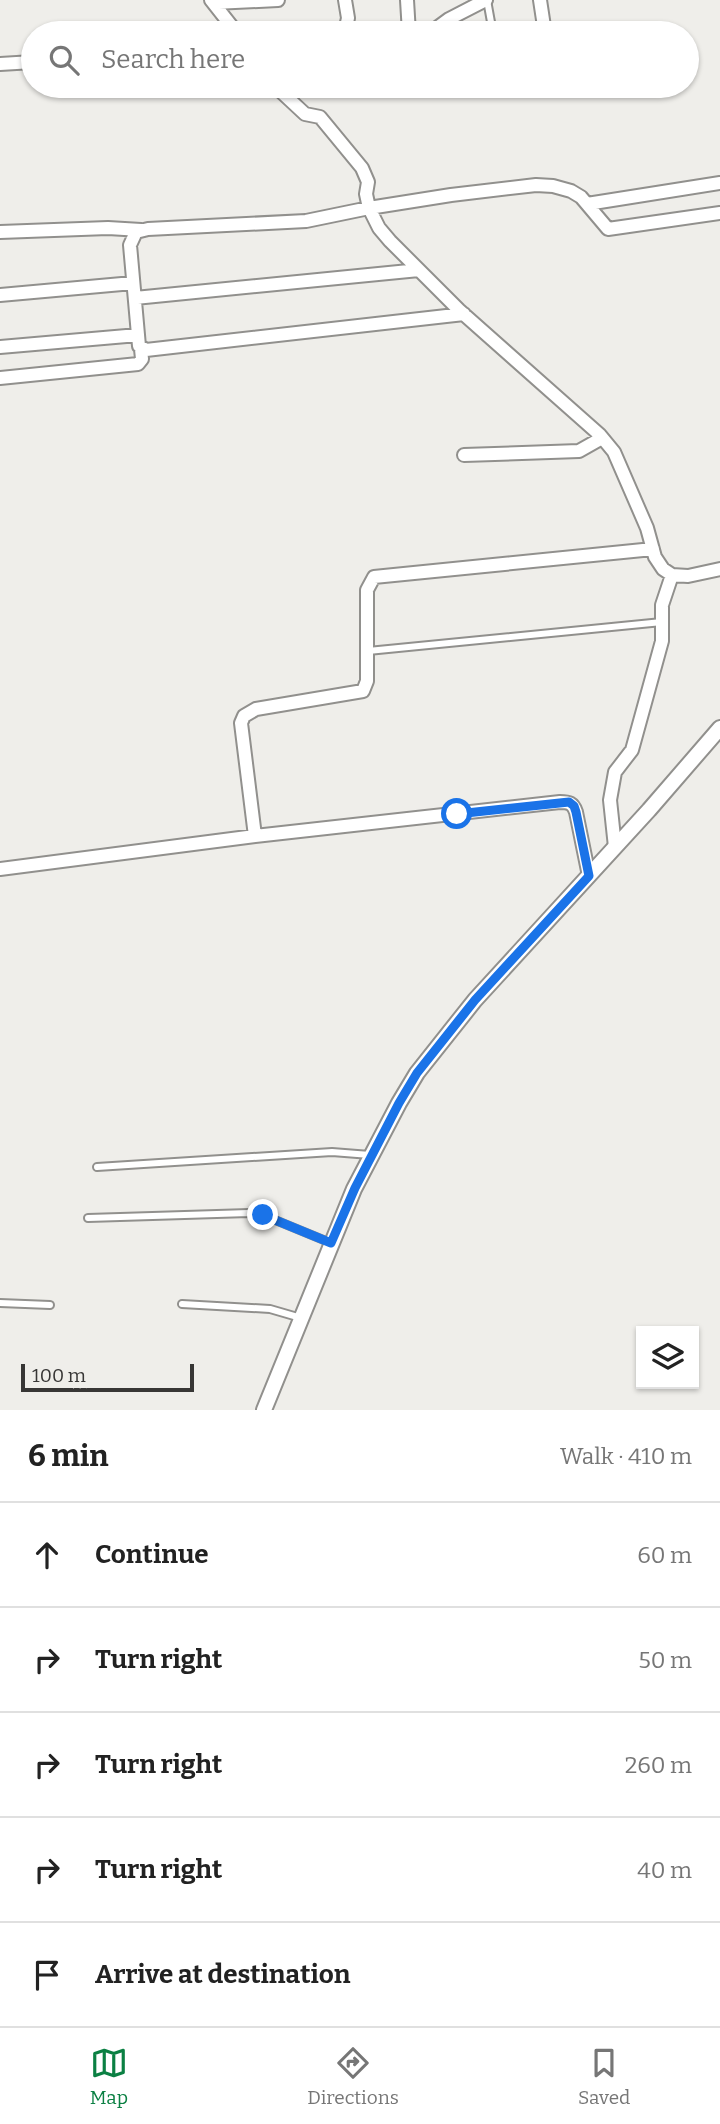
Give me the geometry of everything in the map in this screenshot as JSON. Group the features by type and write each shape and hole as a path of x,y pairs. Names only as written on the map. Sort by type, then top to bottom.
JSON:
{"street":[{"path":"213,2 278,0"},
{"path":"345,0 348,21"},
{"path":"407,0 408,21"},
{"path":"446,21 469,4 486,0"},
{"path":"540,0 543,21"},
{"path":"213,2 228,21"},
{"path":"0,64 21,63"},
{"path":"288,98 305,114 320,117 362,168 368,182 366,194 369,208 379,229 464,314 602,438 614,452 647,528 655,558 663,569 672,575 688,576 720,569"},
{"path":"587,204 720,183"},
{"path":"0,232 108,228 141,230 306,221 369,208 536,185 571,191 587,204 608,229 720,214"},
{"path":"0,378 138,364 142,359 130,245 133,237 141,230"},
{"path":"135,298 419,271"},
{"path":"0,295 133,283"},
{"path":"0,347 140,342 464,314"},
{"path":"464,455 579,451 602,438"},
{"path":"256,836 241,723 244,716 256,709 363,691 367,681 367,590 370,581 378,575 653,549"},
{"path":"615,847 610,800 615,772 632,750 662,641 662,606 672,575"},
{"path":"264,1410 355,1188 417,1073 475,1000 720,728"},
{"path":"0,869 256,836 569,802 576,812 589,876"}],"lane":[{"path":"486,0 490,21"},
{"path":"367,651 662,622"},
{"path":"97,1167 332,1152 372,1155"},
{"path":"88,1217 249,1213 263,1215 331,1243"},
{"path":"0,1303 50,1306"},
{"path":"182,1304 270,1309 301,1318"}],"route":[{"path":"263,1215 331,1243 355,1188 417,1073 475,1000 589,876 576,812 569,802 457,814"}]}
